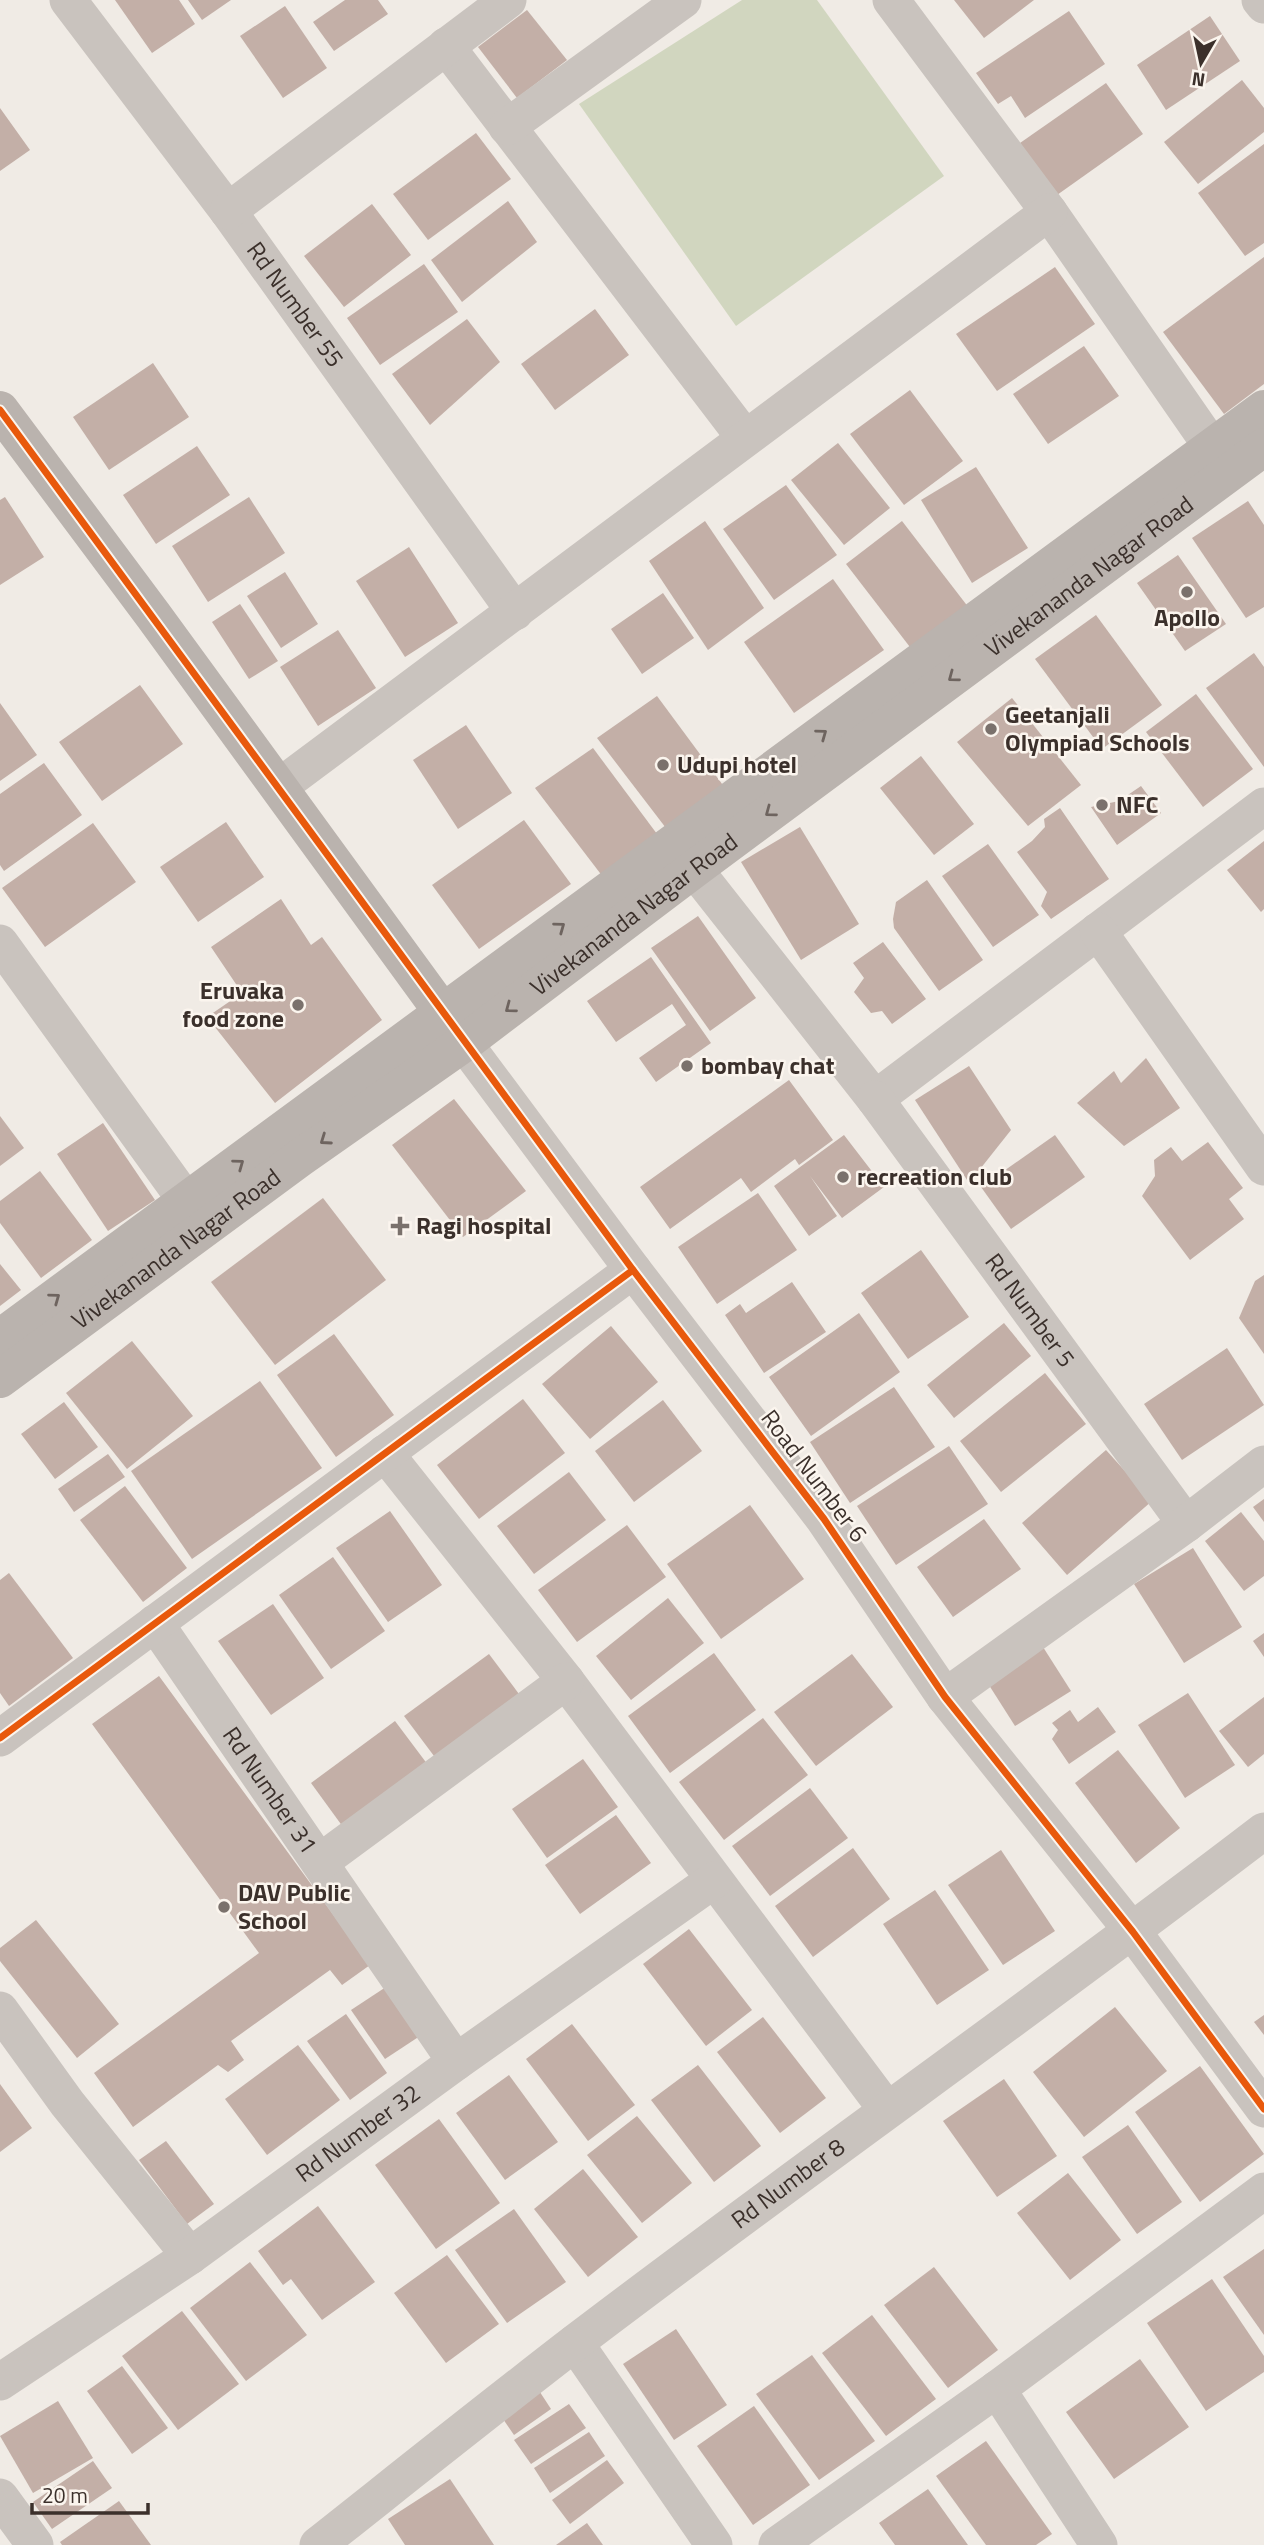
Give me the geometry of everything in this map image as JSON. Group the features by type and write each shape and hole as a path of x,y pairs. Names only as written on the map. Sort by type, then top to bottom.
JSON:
{"street":[{"name":"Rd Number 55","path":"68,0 228,211 514,612"},
{"path":"228,211 508,0"},
{"path":"507,127 683,0"},
{"path":"891,0 1049,212 1212,447"},
{"path":"1260,0 1264,5"},
{"path":"446,46 745,438"},
{"path":"279,787 1049,212"},
{"name":"Vivekananda Nagar Road","path":"0,1379 300,1158 454,1028 1264,409"},
{"path":"0,410 454,1028"},
{"name":"Vivekananda Nagar Road","path":"0,1338 187,1202 694,869 1264,447"},
{"path":"875,1099 1264,806"},
{"name":"Rd Number 5","path":"694,869 875,1099 1186,1524"},
{"path":"1098,931 1264,1167"},
{"path":"4,956 187,1202"},
{"name":"Road Number 6","path":"454,1028 633,1270 824,1519 945,1697 1133,1932 1264,2109"},
{"path":"0,1738 633,1270"},
{"path":"385,1453 566,1681 887,2110"},
{"path":"945,1697 1186,1524 1264,1464"},
{"name":"Rd Number 31","path":"155,1623 456,2062"},
{"path":"320,1862 566,1681"},
{"name":"Rd Number 8","path":"318,2545 575,2343 887,2110 1133,1932 1264,1831"},
{"name":"Rd Number 32","path":"0,2382 190,2256 456,2062 714,1880"},
{"path":"0,2010 67,2103 190,2256"},
{"path":"777,2545 997,2389 1264,2191"},
{"path":"575,2343 714,2545"},
{"path":"997,2389 1098,2545"},
{"path":"0,2497 35,2545"}],"green space":[{"path":"742,0 817,0 944,176 736,326 579,104"}],"building":[{"path":"115,0 179,0 195,24 152,53"},
{"path":"188,0 231,0 202,20"},
{"path":"345,0 378,0 388,14 334,51 313,22"},
{"path":"954,0 1034,0 984,38"},
{"path":"285,6 327,68 283,98 240,36"},
{"path":"527,10 567,60 517,98 478,47"},
{"path":"1069,11 1105,64 1025,118 1011,96 998,104 976,73"},
{"path":"1210,16 1240,61 1166,110 1137,65"},
{"path":"1242,80 1264,108 1264,132 1198,184 1164,142"},
{"path":"1106,83 1143,134 1057,195 1020,143"},
{"path":"0,108 30,150 0,171"},
{"path":"476,133 511,179 428,240 393,194"},
{"path":"1264,144 1264,243 1245,256 1198,193"},
{"path":"508,201 537,242 462,302 431,260"},
{"path":"372,204 411,255 344,307 304,256"},
{"path":"1264,257 1264,384 1224,414 1163,332"},
{"path":"424,264 458,312 380,365 347,318"},
{"path":"1055,267 1095,324 997,391 956,334"},
{"path":"595,309 629,355 555,410 521,364"},
{"path":"467,319 500,362 430,425 392,374"},
{"path":"1084,346 1119,396 1048,444 1013,394"},
{"path":"153,363 189,417 109,470 73,417"},
{"path":"910,390 963,461 904,505 850,434"},
{"path":"838,443 890,508 844,545 791,480"},
{"path":"197,446 230,495 156,544 123,495"},
{"path":"976,467 1028,548 972,583 921,500"},
{"path":"786,485 837,555 774,600 723,529"},
{"path":"5,497 44,557 0,585 0,500"},
{"path":"249,497 285,553 208,602 172,546"},
{"path":"1248,501 1264,525 1264,607 1246,618 1192,538"},
{"path":"705,521 764,608 708,650 649,561"},
{"path":"902,521 969,608 913,651 846,564"},
{"path":"409,547 458,623 405,657 356,581"},
{"path":"1178,555 1226,624 1185,651 1137,583"},
{"path":"285,572 318,624 281,648 247,596"},
{"path":"833,579 884,650 794,713 744,642"},
{"path":"663,593 694,638 642,674 611,629"},
{"path":"240,604 278,661 249,679 212,622"},
{"path":"1096,615 1162,705 1102,749 1035,659"},
{"path":"338,630 376,688 318,726 280,667"},
{"path":"1254,653 1264,667 1264,767 1206,688"},
{"path":"140,685 183,744 102,801 59,742"},
{"path":"1196,694 1253,769 1203,807 1146,732"},
{"name":"Udupi hotel","path":"657,696 728,792 669,832 597,738"},
{"path":"1012,698 1081,785 1028,826 957,742"},
{"path":"0,703 37,755 0,781"},
{"path":"466,725 512,793 458,829 413,760"},
{"path":"593,748 660,838 603,877 535,788"},
{"path":"921,756 974,824 934,855 880,788"},
{"path":"44,763 82,815 4,871 0,865 0,794"},
{"path":"1141,786 1161,813 1117,845 1091,807 1119,801"},
{"path":"1060,808 1109,879 1051,919 1041,906 1047,892 1017,852 1045,827 1044,819"},
{"path":"524,820 571,884 479,949 432,885"},
{"path":"226,822 264,877 198,922 160,867"},
{"path":"93,823 136,882 45,947 2,888"},
{"path":"800,827 859,924 801,960 741,862"},
{"path":"1264,841 1264,909 1261,912 1227,870"},
{"path":"988,844 1039,915 993,947 942,876"},
{"path":"927,880 983,960 939,991 894,928 893,919 896,902"},
{"name":"Eruvaka food zone","path":"281,899 311,945 322,937 382,1020 275,1103 207,1017 242,993 211,947"},
{"path":"698,916 756,998 710,1031 651,948"},
{"path":"883,942 926,999 892,1024 882,1011 871,1013 854,992 864,978 853,963"},
{"path":"651,957 711,1043 656,1082 639,1058 686,1025 672,1004 616,1042 587,1001"},
{"path":"1146,1058 1180,1108 1124,1146 1077,1103 1114,1071 1121,1083"},
{"path":"969,1066 1011,1130 969,1183 915,1100"},
{"path":"789,1080 833,1140 799,1165 795,1159 751,1192 741,1178 670,1229 640,1187"},
{"path":"454,1099 526,1191 463,1237 392,1145"},
{"path":"0,1116 24,1148 0,1166"},
{"path":"103,1123 155,1200 108,1231 57,1154"},
{"name":"recreation club","path":"844,1135 884,1187 842,1218 810,1176 837,1216 809,1236 774,1186"},
{"path":"1055,1135 1085,1177 1011,1229 981,1187"},
{"path":"1208,1142 1243,1188 1229,1199 1244,1219 1190,1260 1142,1196 1155,1176 1154,1160 1171,1147 1182,1161"},
{"path":"40,1171 92,1240 41,1278 0,1223 0,1201"},
{"path":"758,1193 797,1250 717,1304 678,1247"},
{"path":"323,1198 386,1280 275,1365 211,1282"},
{"path":"921,1250 969,1317 908,1359 861,1293"},
{"path":"0,1264 21,1290 0,1306"},
{"path":"1264,1275 1264,1354 1239,1318 1255,1281"},
{"path":"792,1282 826,1332 764,1373 725,1315 740,1304 746,1313"},
{"path":"859,1313 900,1372 811,1436 769,1377"},
{"path":"1004,1323 1031,1356 954,1418 927,1385"},
{"path":"611,1326 658,1382 590,1439 542,1384"},
{"path":"334,1334 394,1415 336,1457 277,1375"},
{"path":"132,1341 193,1416 127,1469 66,1393"},
{"path":"1227,1348 1264,1405 1182,1460 1144,1404"},
{"path":"1045,1373 1086,1424 1001,1492 960,1441"},
{"path":"260,1381 322,1468 192,1559 131,1471"},
{"path":"894,1387 935,1447 850,1503 810,1442"},
{"path":"523,1399 565,1453 479,1519 437,1465"},
{"path":"663,1400 702,1451 634,1502 595,1451"},
{"path":"64,1402 98,1447 55,1479 21,1434"},
{"path":"949,1446 988,1504 896,1565 857,1506"},
{"path":"1106,1450 1152,1501 1067,1575 1022,1523"},
{"path":"108,1454 125,1477 74,1512 58,1489"},
{"path":"569,1472 606,1520 534,1574 497,1526"},
{"path":"125,1486 187,1568 143,1602 80,1520"},
{"path":"1264,1499 1264,1522 1253,1507"},
{"path":"750,1505 804,1579 721,1639 667,1564"},
{"path":"390,1511 442,1585 388,1622 336,1548"},
{"path":"1241,1512 1264,1541 1264,1576 1244,1591 1205,1541"},
{"path":"984,1519 1021,1569 953,1617 917,1567"},
{"path":"627,1525 666,1577 577,1642 538,1590"},
{"path":"1193,1548 1242,1627 1184,1663 1134,1584"},
{"path":"333,1557 385,1631 331,1669 279,1595"},
{"path":"9,1573 73,1658 9,1706 0,1693 0,1580"},
{"path":"668,1598 704,1643 631,1700 596,1656"},
{"path":"273,1604 324,1678 271,1715 218,1641"},
{"path":"1264,1633 1264,1657 1253,1641"},
{"path":"1043,1647 1071,1691 1015,1726 987,1682"},
{"path":"714,1653 756,1710 670,1773 628,1716"},
{"path":"489,1654 522,1698 437,1760 404,1716"},
{"path":"852,1654 893,1707 816,1766 774,1712"},
{"path":"159,1676 370,1965 342,1985 330,1970 231,2041 244,2060 228,2072 218,2065 133,2127 94,2073 259,1953 92,1724"},
{"path":"1188,1693 1235,1765 1185,1798 1138,1725"},
{"path":"1264,1697 1264,1754 1248,1767 1219,1731"},
{"path":"1098,1707 1116,1732 1069,1764 1052,1739 1058,1730 1052,1723 1070,1710 1078,1722"},
{"path":"763,1718 808,1775 724,1840 679,1782"},
{"path":"395,1721 428,1765 343,1827 311,1783"},
{"path":"1118,1750 1180,1828 1136,1863 1075,1783"},
{"path":"583,1759 618,1807 547,1858 512,1809"},
{"path":"810,1788 848,1838 770,1896 732,1846"},
{"path":"616,1815 651,1863 580,1914 545,1865"},
{"path":"853,1848 890,1899 813,1957 775,1906"},
{"path":"1001,1850 1055,1931 1003,1965 948,1885"},
{"path":"935,1890 989,1970 937,2005 883,1924"},
{"path":"36,1920 119,2024 77,2058 0,1961 0,1948"},
{"path":"689,1929 752,2010 706,2046 643,1964"},
{"path":"389,1985 423,2034 385,2059 351,2010"},
{"path":"1115,2007 1167,2071 1084,2137 1033,2072"},
{"path":"346,2014 387,2073 350,2100 307,2041"},
{"path":"1264,2015 1264,2035 1254,2022"},
{"path":"763,2017 826,2098 780,2133 717,2052"},
{"path":"572,2024 635,2105 588,2141 526,2059"},
{"path":"298,2045 340,2100 267,2155 225,2099"},
{"path":"698,2065 761,2146 714,2182 651,2100"},
{"path":"1200,2066 1264,2154 1200,2202 1135,2112"},
{"path":"509,2075 558,2142 505,2180 456,2113"},
{"path":"1004,2079 1057,2156 997,2197 943,2121"},
{"path":"0,2084 32,2128 0,2152"},
{"path":"637,2116 692,2183 642,2223 587,2155"},
{"path":"439,2119 500,2203 436,2249 375,2165"},
{"path":"1128,2125 1182,2202 1137,2234 1082,2157"},
{"path":"166,2141 214,2204 187,2224 139,2160"},
{"path":"583,2169 638,2237 588,2277 534,2209"},
{"path":"1068,2173 1121,2240 1070,2280 1017,2213"},
{"path":"318,2206 375,2282 322,2320 291,2279 283,2285 258,2251"},
{"path":"514,2209 566,2282 507,2323 455,2250"},
{"path":"1264,2249 1264,2335 1223,2277"},
{"path":"447,2255 499,2324 446,2363 394,2293"},
{"path":"250,2262 307,2335 246,2381 190,2308"},
{"path":"934,2267 998,2350 948,2388 884,2305"},
{"path":"1212,2279 1264,2356 1264,2372 1206,2411 1147,2323"},
{"path":"182,2311 239,2384 178,2430 122,2356"},
{"path":"872,2315 936,2399 886,2436 822,2353"},
{"path":"676,2329 727,2405 674,2440 623,2364"},
{"path":"812,2355 875,2441 819,2480 756,2394"},
{"path":"1140,2359 1189,2427 1114,2479 1066,2412"},
{"path":"122,2366 168,2428 132,2454 87,2391"},
{"path":"536,2386 551,2409 514,2435 499,2413"},
{"path":"58,2401 93,2458 33,2493 0,2436"},
{"path":"569,2404 586,2428 531,2464 514,2440"},
{"path":"754,2406 810,2485 753,2525 697,2446"},
{"path":"589,2432 605,2456 550,2493 534,2468"},
{"path":"986,2441 1052,2534 1036,2545 986,2545 936,2476"},
{"path":"607,2460 624,2483 570,2524 552,2500"},
{"path":"93,2461 112,2488 52,2529 33,2502"},
{"path":"450,2479 494,2545 405,2545 388,2519"},
{"path":"928,2489 968,2545 895,2545 879,2523"},
{"path":"119,2501 151,2545 62,2545 60,2542"},
{"path":"587,2523 603,2545 556,2545"}],"cycle path":[{"path":"0,410 633,1270 824,1519 945,1697 1133,1932 1264,2109"},
{"path":"0,1738 633,1270"}],"place":[{"name":"Apollo","path":"1187,592"},
{"name":"Geetanjali Olympiad Schools","path":"991,729"},
{"name":"Udupi hotel","path":"663,765"},
{"name":"NFC","path":"1102,805"},
{"name":"Eruvaka food zone","path":"298,1005"},
{"name":"bombay chat","path":"687,1066"},
{"name":"recreation club","path":"843,1177"},
{"name":"Ragi hospital","path":"400,1226"},
{"name":"DAV Public School","path":"224,1907"}]}
